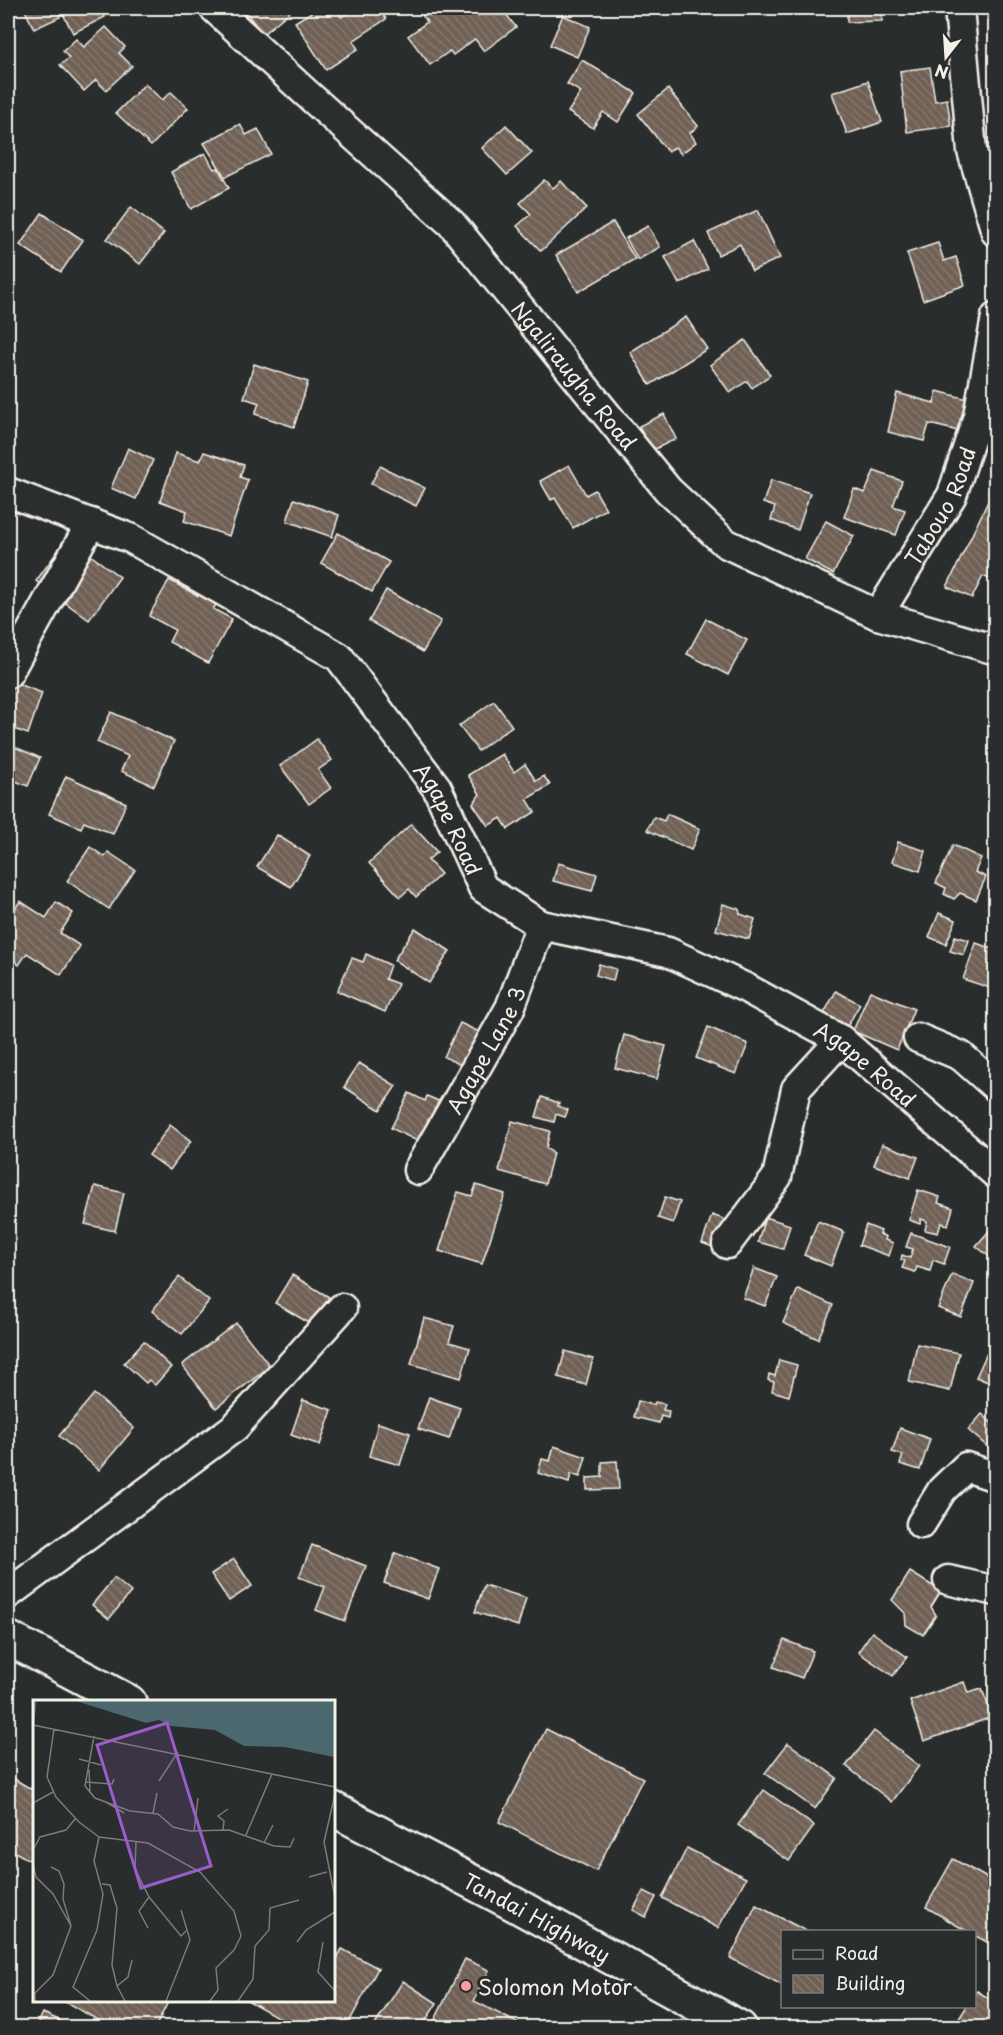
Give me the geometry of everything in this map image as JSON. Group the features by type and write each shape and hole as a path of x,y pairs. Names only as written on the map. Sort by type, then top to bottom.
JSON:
{"main road":[{"path":"8,1638 125,1700"},
{"name":"Tandai Highway","path":"334,1810 514,1904 740,2028"}],"street":[{"name":"Ngaliraugha Road","path":"214,8 452,224 668,490 725,543 878,615 996,650"},
{"path":"959,8 972,151 996,232"},
{"name":"Tabouo Road","path":"878,615 952,495 978,416 996,317"},
{"name":"Agape Road","path":"8,492 132,539 339,657 437,788 483,888 541,925 668,952 746,988 841,1040 996,1174"},
{"path":"8,673 91,524"},
{"name":"Agape Lane 3","path":"418,1170 510,1008 541,925"},
{"path":"918,1038 961,1056 996,1087"},
{"path":"727,1244 777,1177 796,1089 841,1040"},
{"path":"8,1594 235,1427 342,1308"},
{"path":"921,1524 942,1490 966,1467 996,1476"},
{"path":"948,1580 996,1591"}],"building":[{"path":"24,8 56,8 60,17 34,29"},
{"path":"60,8 101,8 105,17 73,33"},
{"path":"242,8 293,8 293,9 263,34"},
{"path":"318,8 322,8 328,15 337,10 341,17 356,8 379,8 386,19 353,41 358,49 326,70 295,22"},
{"path":"432,8 501,8 516,27 484,51 475,39 453,55 450,51 430,65 408,36 427,22 422,15"},
{"path":"627,8 648,8 646,13"},
{"path":"805,8 847,8 805,10"},
{"path":"847,8 882,8 882,21 847,22"},
{"path":"563,15 590,27 577,57 550,45"},
{"path":"106,27 125,47 119,53 132,66 106,90 96,80 84,91 60,65 69,58 63,51 76,39 84,47"},
{"path":"582,60 636,93 618,122 603,112 593,128 568,112 581,92 567,84"},
{"path":"930,67 935,101 947,99 951,126 907,132 900,71"},
{"path":"868,81 882,122 847,134 832,93"},
{"path":"145,84 162,100 171,92 188,108 151,146 116,113"},
{"path":"668,89 698,126 690,133 696,142 681,154 675,147 668,152 638,114"},
{"path":"240,124 246,135 258,129 271,154 225,177 204,143"},
{"path":"506,125 532,153 507,175 482,148"},
{"path":"205,153 214,169 218,168 229,188 191,209 171,172"},
{"path":"544,180 553,188 561,181 587,208 541,251 517,226 531,214 520,203"},
{"path":"131,207 164,233 140,264 107,239"},
{"path":"758,210 780,258 752,271 740,244 718,255 708,233"},
{"path":"42,213 83,240 61,272 20,245"},
{"path":"613,222 635,259 578,292 556,255"},
{"path":"648,226 660,247 638,260 626,238"},
{"path":"694,241 708,269 679,284 665,257"},
{"path":"938,243 944,261 956,257 965,285 923,300 907,253"},
{"path":"686,317 707,349 650,385 630,352"},
{"path":"745,340 770,375 752,388 747,381 730,393 710,365"},
{"path":"254,364 308,382 294,427 255,414 259,403 244,398"},
{"path":"937,391 971,400 963,432 929,424 924,441 888,432 897,393 934,403"},
{"path":"664,414 676,439 651,451 639,426"},
{"path":"128,448 153,460 136,499 111,488"},
{"path":"204,452 244,465 240,477 248,480 229,536 184,521 187,511 160,501 176,453 200,461"},
{"path":"569,465 586,495 595,490 606,509 573,528 555,498 551,500 540,481"},
{"path":"380,466 425,488 416,506 371,484"},
{"path":"874,471 902,481 893,506 905,510 896,535 844,517 854,489 865,493"},
{"path":"771,480 810,493 798,530 771,520 775,507 763,503"},
{"path":"991,495 996,497 996,582 983,576 972,598 947,587"},
{"path":"294,499 339,515 332,537 287,521"},
{"path":"826,521 854,536 833,574 805,559"},
{"path":"338,533 389,562 372,592 321,563"},
{"path":"67,538 120,577 89,620 36,581"},
{"path":"169,580 198,596 199,593 218,602 213,609 232,619 208,663 169,642 175,630 149,616"},
{"path":"386,590 441,621 423,652 369,621"},
{"path":"706,619 747,640 728,675 687,654"},
{"path":"8,680 42,693 28,734 8,727"},
{"path":"494,701 512,726 478,751 459,726"},
{"path":"111,712 174,741 154,786 121,771 128,756 97,742"},
{"path":"317,739 332,760 318,770 331,788 309,804 280,766"},
{"path":"8,744 40,758 28,786 8,778"},
{"path":"502,754 514,772 525,764 536,781 544,776 550,785 527,799 535,812 508,829 501,818 488,826 473,804 480,794 468,775"},
{"path":"66,776 126,803 113,834 84,822 81,828 49,814"},
{"path":"667,814 700,829 691,850 647,830 654,817 664,821"},
{"path":"411,824 437,852 428,860 441,874 416,897 409,889 400,897 369,863"},
{"path":"277,835 310,856 291,887 257,867"},
{"path":"898,842 926,851 920,871 892,862"},
{"path":"953,845 981,858 975,872 986,877 976,900 960,893 954,899 944,894 946,888 936,883"},
{"path":"90,847 105,857 108,852 135,870 109,909 67,881"},
{"path":"558,863 597,874 592,891 553,881"},
{"path":"20,901 46,918 56,902 73,913 60,933 80,946 61,975 27,953 19,965 8,957 8,920"},
{"path":"723,904 739,909 740,914 755,919 749,939 716,930"},
{"path":"939,913 956,920 946,944 929,937"},
{"path":"415,928 450,951 429,983 394,960"},
{"path":"955,936 969,940 964,955 950,951"},
{"path":"976,943 996,950 996,990 963,979"},
{"path":"366,954 390,965 385,979 398,984 385,1012 337,991 352,958 363,962"},
{"path":"599,964 616,969 613,981 596,975"},
{"path":"836,991 860,1004 844,1032 821,1019"},
{"path":"870,991 914,1009 897,1050 853,1031"},
{"path":"460,1023 499,1041 483,1075 444,1057"},
{"path":"708,1027 748,1044 736,1074 696,1058"},
{"path":"624,1035 666,1046 657,1079 615,1068"},
{"path":"359,1063 396,1086 380,1110 344,1087"},
{"path":"409,1093 425,1101 427,1096 466,1109 443,1154 391,1128"},
{"path":"542,1097 559,1103 558,1106 568,1110 565,1117 556,1114 554,1122 536,1117"},
{"path":"512,1121 550,1131 546,1148 553,1153 545,1184 499,1171"},
{"path":"170,1125 191,1141 170,1170 149,1155"},
{"path":"882,1144 918,1157 910,1178 874,1165"},
{"path":"476,1185 505,1194 482,1264 439,1251 458,1192 472,1196"},
{"path":"95,1186 124,1193 115,1231 85,1224"},
{"path":"918,1190 940,1197 938,1203 953,1208 948,1225 941,1223 938,1233 925,1230 927,1221 921,1219 920,1224 909,1220"},
{"path":"665,1197 680,1202 673,1223 658,1218"},
{"path":"712,1215 745,1227 734,1255 702,1243"},
{"path":"765,1217 790,1225 783,1249 758,1242"},
{"path":"818,1221 844,1232 831,1266 804,1255"},
{"path":"996,1223 996,1262 976,1246"},
{"path":"866,1225 881,1231 880,1234 886,1237 885,1240 893,1243 889,1256 859,1245"},
{"path":"911,1233 950,1247 944,1264 933,1260 930,1271 917,1267 915,1272 902,1268 905,1261 901,1260 902,1255 910,1258 913,1249 906,1247"},
{"path":"754,1268 777,1277 765,1306 743,1298"},
{"path":"952,1274 974,1283 961,1317 938,1308"},
{"path":"292,1275 329,1297 312,1325 275,1303"},
{"path":"179,1277 209,1301 182,1334 152,1311"},
{"path":"798,1289 833,1305 818,1339 783,1323"},
{"path":"424,1318 454,1326 449,1342 470,1348 461,1378 411,1364"},
{"path":"236,1323 270,1366 216,1408 182,1365"},
{"path":"144,1341 171,1367 155,1385 149,1380 146,1383 124,1363"},
{"path":"917,1344 959,1353 950,1391 909,1382"},
{"path":"565,1351 593,1359 586,1385 558,1377"},
{"path":"987,1353 996,1357 996,1370 990,1383 976,1377"},
{"path":"779,1360 797,1365 789,1396 772,1391 774,1382 768,1380 769,1374 775,1376"},
{"path":"94,1394 134,1428 99,1470 59,1436"},
{"path":"429,1397 460,1408 449,1439 418,1429"},
{"path":"303,1400 332,1410 320,1445 291,1435"},
{"path":"638,1401 654,1405 655,1402 665,1404 663,1410 669,1411 668,1418 661,1416 659,1423 634,1417"},
{"path":"982,1414 992,1423 996,1419 996,1454 968,1430"},
{"path":"378,1423 410,1433 400,1465 369,1456"},
{"path":"900,1428 930,1439 920,1470 900,1464 903,1455 892,1452"},
{"path":"554,1446 586,1457 580,1477 571,1474 569,1483 538,1473 542,1459 550,1461"},
{"path":"617,1461 619,1489 587,1490 587,1478 602,1477 602,1462"},
{"path":"312,1545 366,1566 345,1621 316,1610 325,1587 299,1577"},
{"path":"395,1553 439,1569 428,1599 384,1583"},
{"path":"234,1559 252,1586 229,1601 211,1574"},
{"path":"910,1572 941,1591 931,1607 936,1615 923,1635 906,1625 905,1613 892,1600"},
{"path":"114,1578 131,1592 109,1619 92,1605"},
{"path":"484,1585 526,1598 518,1626 475,1612"},
{"path":"872,1632 907,1657 893,1676 858,1652"},
{"path":"784,1640 813,1651 802,1678 773,1667"},
{"path":"964,1682 968,1693 982,1689 992,1717 924,1741 910,1701"},
{"path":"546,1729 643,1778 596,1871 499,1822"},
{"path":"874,1731 919,1766 892,1802 846,1766"},
{"path":"788,1743 837,1778 815,1809 765,1773"},
{"path":"8,1775 33,1790 33,1857 31,1861 8,1848"},
{"path":"764,1790 814,1826 789,1861 738,1825"},
{"path":"687,1848 746,1878 718,1928 662,1898"},
{"path":"953,1859 996,1883 996,1947 976,1936 976,1930 965,1930 926,1907"},
{"path":"644,1891 656,1897 646,1917 633,1910"},
{"path":"756,1905 804,1930 781,1930 781,1984 730,1958"},
{"path":"342,1949 378,1968 346,2028 297,2028 251,2002 334,2002 334,1964"},
{"name":"Solomon Motor","path":"465,1959 489,1970 474,2001 527,2028 431,2028"},
{"path":"403,1981 437,2003 421,2028 373,2028"},
{"path":"976,1992 996,2003 996,2028 960,2028 955,2025 966,2008 976,2008"},
{"path":"66,2002 168,2002 155,2028 112,2028"},
{"path":"43,2013 61,2021 58,2028 36,2028"}],"place":[{"name":"Solomon Motor","path":"466,1986"}]}
